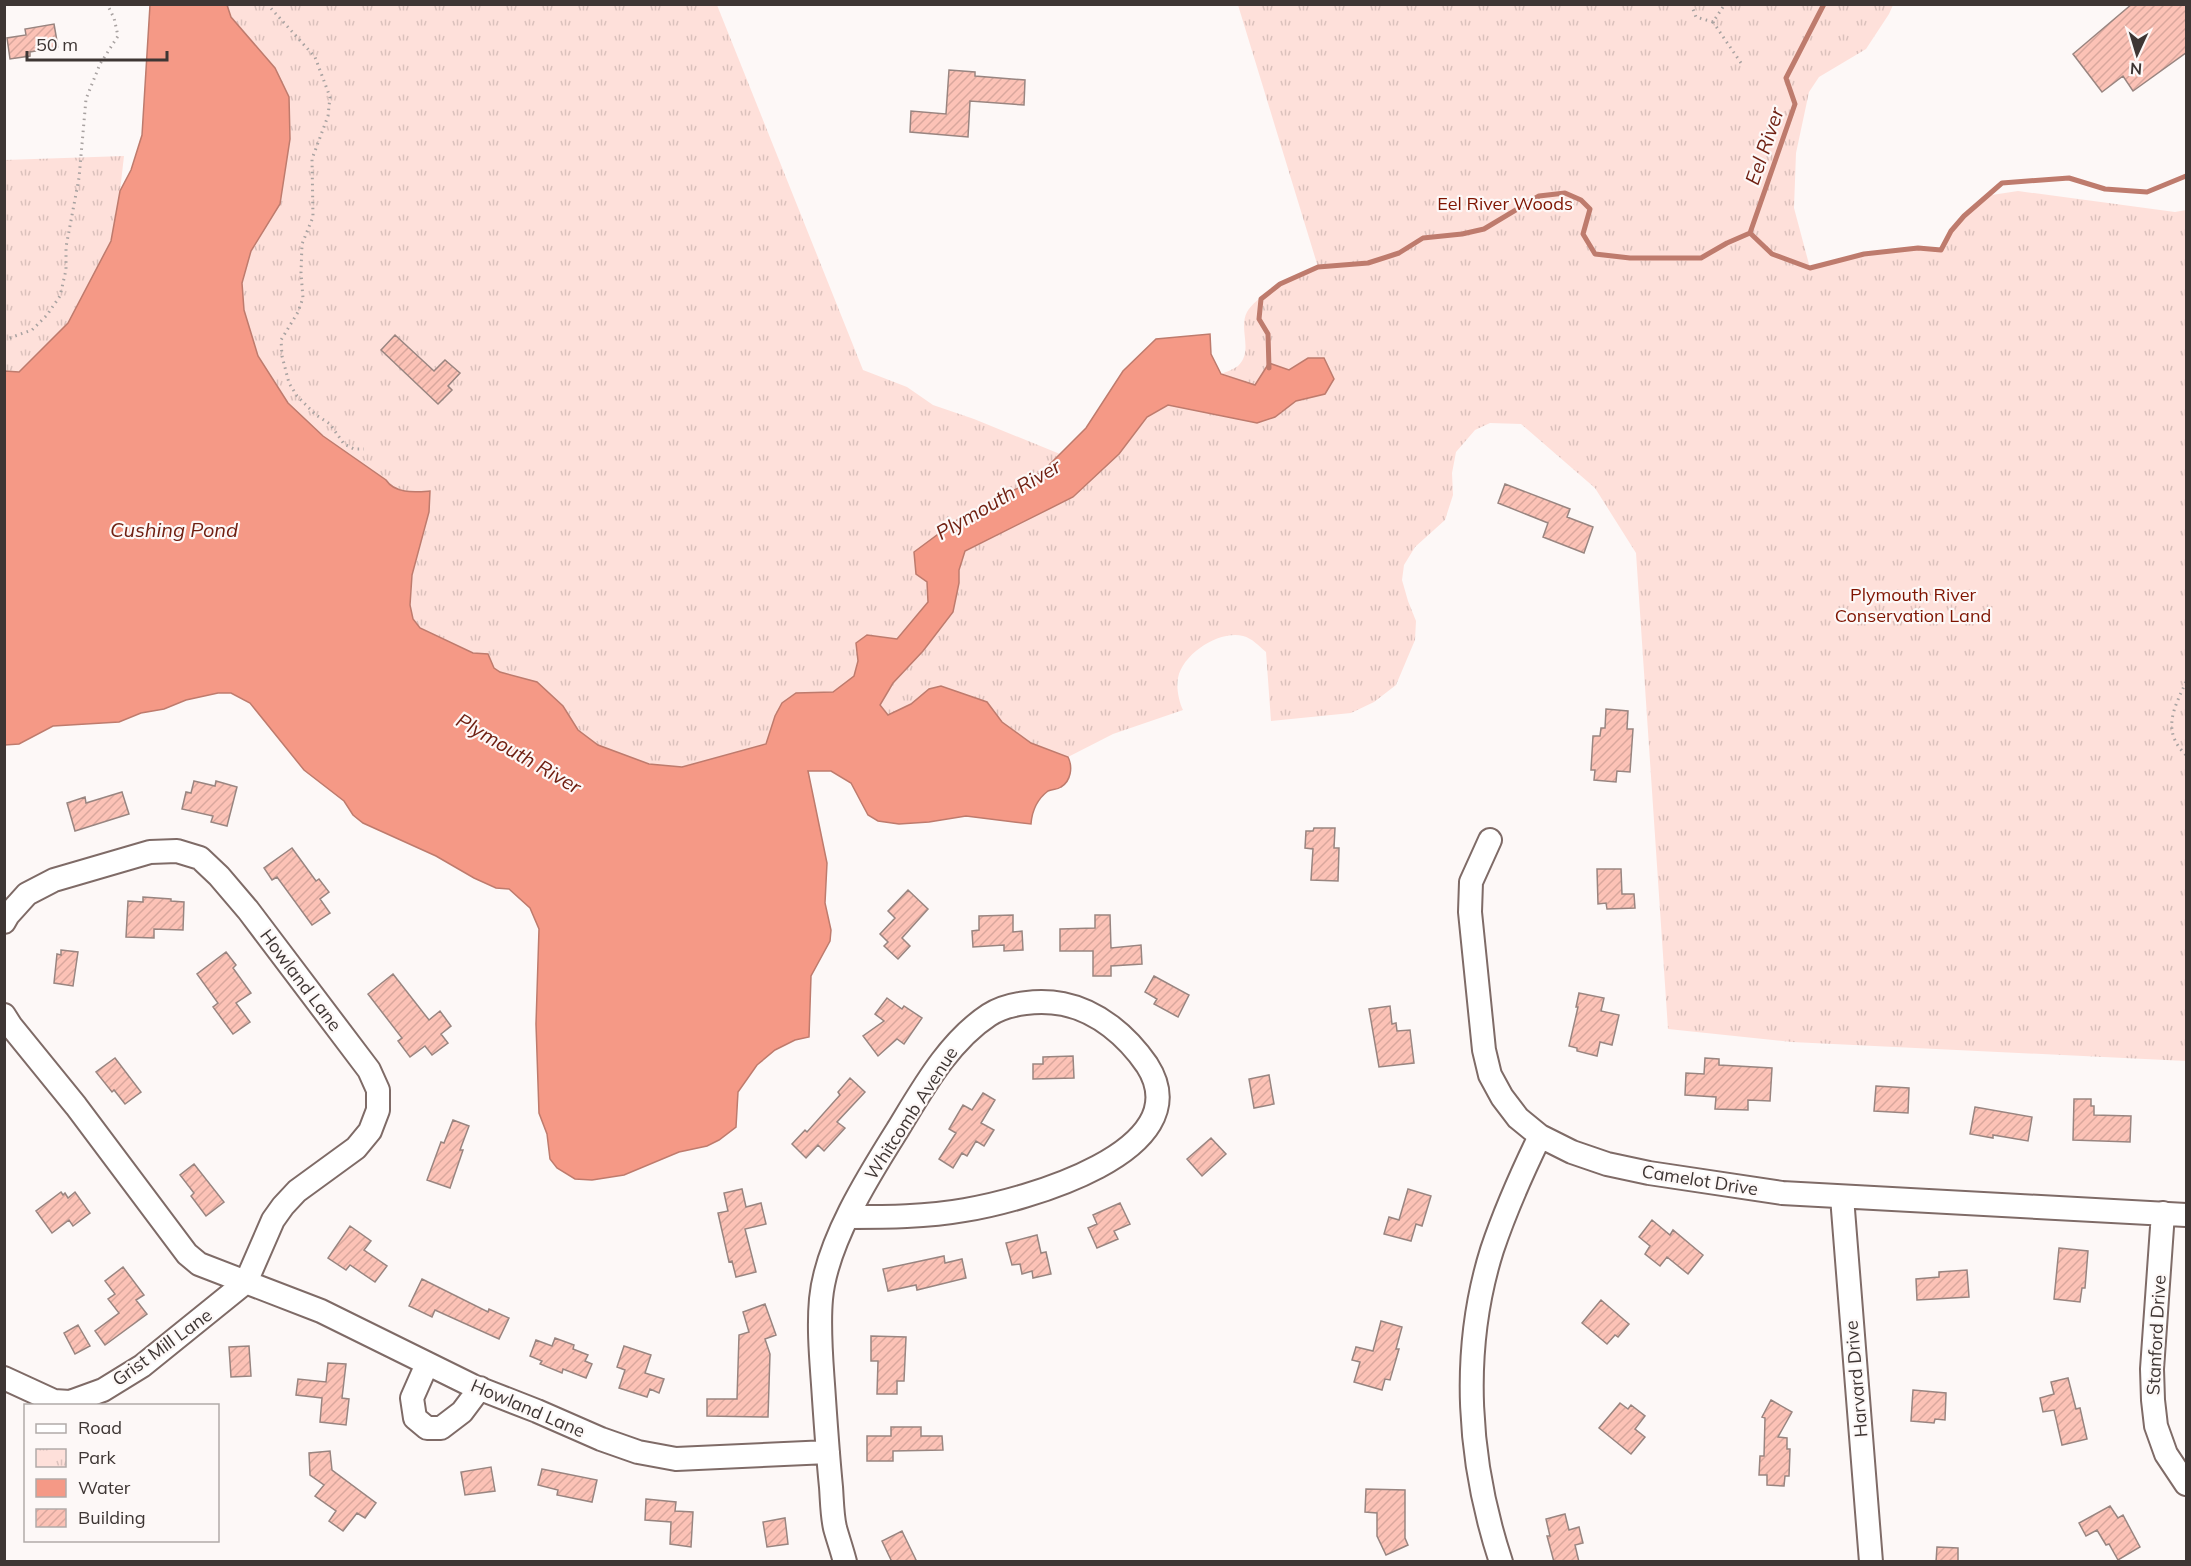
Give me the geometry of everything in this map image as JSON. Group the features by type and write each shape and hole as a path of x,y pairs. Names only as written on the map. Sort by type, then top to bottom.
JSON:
{"street":[{"name":"Camelot Drive","path":"1490,840 1471,882 1470,912 1484,1050 1490,1075 1502,1096 1518,1118 1540,1136 1572,1152 1607,1164 1782,1193 2187,1215"},
{"name":"Howland Lane","path":"4,922 27,894 54,880 150,852 177,851 200,858 248,910 369,1070 378,1090 378,1110 370,1131 356,1148 297,1191 283,1206 273,1220 246,1282"},
{"name":"Whitcomb Avenue","path":"845,1562 834,1525 821,1349 821,1299 824,1280 848,1216 876,1163 916,1099 948,1054 969,1030 992,1013 1018,1004 1040,1002 1062,1004 1085,1010 1105,1022 1127,1040 1148,1067 1156,1084 1156,1102 1151,1122 1143,1135 1131,1146 1101,1165 1039,1192 966,1210 918,1217 848,1216"},
{"name":"Howland Lane","path":"4,1015 76,1106 187,1254 199,1264 321,1311 480,1388 601,1439 638,1452 667,1457 721,1458 828,1452"},
{"path":"1501,1562 1491,1530 1476,1455 1472,1392 1473,1345 1479,1304 1492,1251 1522,1174 1540,1136"},
{"name":"Harvard Drive","path":"1842,1197 1871,1562"},
{"name":"Stanford Drive","path":"2163,1214 2152,1369 2153,1400 2156,1426 2166,1454 2187,1484"},
{"name":"Grist Mill Lane","path":"4,1378 54,1401 70,1402 103,1390 142,1366 246,1282"},
{"path":"427,1364 412,1398 415,1418 427,1428 441,1428 448,1423 462,1412 480,1388"}],"path":[{"path":"4,340 32,330 47,315 60,296 66,270 66,247 82,155 86,99 100,64 118,36 114,18 107,4"},
{"path":"267,4 315,57 330,97 328,116 312,159 313,217 302,244 300,273 303,298 298,312 281,340 282,356 289,383 297,396 316,415 330,424 344,444 354,449 364,449"},
{"path":"1691,4 1696,17 1713,22 1741,63"},
{"path":"1713,22 1725,4"},
{"path":"2187,682 2170,722 2174,738 2187,755"}],"green space":[{"path":"227,5 717,5 863,370 907,387 933,405 1060,454 1022,486 960,518 927,582 928,602 896,639 867,635 854,676 833,692 796,693 775,716 766,744 682,767 649,764 598,745 578,730 563,706 537,682 500,673 494,668 488,654 473,653 420,628 413,619 410,605 412,575 429,512 430,491 411,491 394,487 323,436 288,403 258,356 244,310 242,283 251,251 280,204 275,68 231,16"},
{"path":"1238,5 1893,5 1866,49 1819,77 1809,92 1796,153 1794,208 1810,268 1891,251 1941,250 1951,231 1985,196 2018,191 2175,212 2186,210 2186,1061 1792,1042 1668,1029 1636,553 1595,488 1521,424 1490,423 1475,430 1456,452 1452,473 1453,495 1445,520 1415,547 1404,565 1402,580 1416,621 1415,640 1396,685 1374,702 1351,713 1271,721 1266,652 1250,639 1234,635 1204,645 1187,660 1177,682 1183,710 1113,734 1068,757 1031,743 1002,722 987,702 929,689 911,704 888,716 880,705 893,683 923,651 953,612 959,583 959,570 965,551 1073,497 1119,454 1147,417 1168,405 1205,412 1275,417 1296,401 1325,394 1308,358 1289,370 1255,385 1221,374 1238,366 1243,360 1246,347 1245,319 1252,305 1279,286 1318,267"},
{"path":"124,156 111,241 68,323 19,372 5,371 5,160"}],"water":[{"name":"Cushing Pond","path":"150,5 227,5 231,17 275,68 289,97 290,139 280,204 251,251 242,283 244,310 258,356 288,403 323,436 390,485 406,491 430,491 429,512 412,575 410,605 413,619 420,628 473,653 488,654 494,668 500,672 537,682 563,706 578,730 598,745 649,764 682,767 766,744 782,703 796,693 833,692 854,676 858,661 856,643 867,635 897,639 928,602 927,582 916,574 914,552 960,518 1022,486 1046,468 1086,428 1123,371 1156,339 1210,334 1211,354 1221,374 1255,385 1269,363 1289,370 1308,358 1324,358 1334,379 1325,394 1296,401 1275,417 1257,423 1168,405 1147,417 1119,454 1073,497 965,551 959,570 959,583 953,612 923,651 893,683 880,705 888,715 911,704 929,689 941,686 987,702 1002,722 1031,743 1068,757 1071,769 1069,778 1061,787 1048,791 1040,798 1031,824 966,816 899,824 878,821 868,815 851,783 831,771 808,771 827,863 825,903 831,930 830,941 811,976 809,1037 795,1040 775,1050 757,1065 738,1092 736,1127 707,1146 679,1152 624,1175 592,1180 575,1179 557,1168 550,1159 547,1134 539,1113 536,1024 539,929 530,908 509,889 496,888 436,856 363,823 353,815 344,801 304,770 250,703 231,693 218,693 186,700 164,709 141,713 119,722 53,726 19,744 5,745 5,371 19,372 68,323 111,241 120,191 131,170 142,135"}],"building":[{"path":"2132,4 2187,4 2187,52 2133,91 2123,76 2102,92 2073,54"},
{"path":"54,24 58,47 30,52 30,56 10,59 7,38 26,35 25,29"},
{"path":"949,70 975,72 975,76 1025,80 1024,105 970,101 968,137 910,132 911,111 946,114"},
{"path":"395,335 434,371 445,360 460,373 448,386 452,390 438,404 381,350"},
{"path":"1505,484 1570,509 1567,517 1593,527 1584,553 1543,537 1548,523 1498,503"},
{"path":"1606,709 1628,711 1627,729 1633,729 1630,772 1617,771 1616,782 1594,780 1595,770 1591,770 1593,736 1600,736 1601,728 1605,728"},
{"path":"194,781 215,786 216,781 237,787 227,826 211,822 213,816 182,809 186,792 191,793"},
{"path":"122,792 129,814 75,831 67,803 85,797 86,803"},
{"path":"1314,828 1335,828 1334,848 1339,848 1338,881 1311,880 1313,849 1305,848 1306,831 1313,831"},
{"path":"292,848 316,881 319,879 329,892 320,899 330,913 312,925 277,877 272,880 264,868"},
{"path":"1597,869 1621,869 1622,894 1634,894 1635,908 1607,909 1606,903 1598,904"},
{"path":"908,890 928,909 902,938 910,946 898,959 884,946 888,942 880,934 895,918 888,911"},
{"path":"143,897 184,902 183,930 154,929 154,938 126,937 128,901 143,902"},
{"path":"1013,915 1013,932 1022,931 1023,950 1004,951 1004,945 973,947 972,931 979,930 979,916"},
{"path":"1095,915 1110,915 1111,948 1141,945 1142,964 1111,966 1111,976 1093,976 1093,951 1060,951 1060,929 1095,928"},
{"path":"61,950 78,952 73,986 54,983 57,954 61,955"},
{"path":"226,952 236,965 233,968 251,993 236,1003 250,1022 233,1034 213,1007 218,1003 197,974"},
{"path":"393,974 429,1020 440,1011 451,1026 441,1034 448,1043 432,1055 425,1046 410,1057 398,1041 402,1038 368,994"},
{"path":"1154,976 1189,995 1178,1017 1154,1004 1157,999 1145,992"},
{"path":"1579,993 1604,998 1601,1011 1619,1015 1612,1045 1600,1042 1597,1056 1577,1051 1577,1048 1569,1046"},
{"path":"887,998 902,1009 904,1006 922,1018 904,1044 897,1039 878,1056 863,1036 884,1021 875,1014"},
{"path":"1390,1006 1392,1024 1396,1023 1397,1031 1410,1030 1414,1063 1379,1067 1369,1009"},
{"path":"1073,1056 1074,1078 1033,1079 1033,1064 1043,1064 1043,1057"},
{"path":"115,1058 141,1092 125,1104 96,1072"},
{"path":"1705,1058 1719,1059 1719,1065 1772,1068 1770,1101 1748,1100 1748,1110 1715,1109 1716,1097 1685,1095 1686,1073 1704,1074"},
{"path":"1269,1075 1274,1104 1254,1108 1249,1079"},
{"path":"850,1078 865,1092 837,1122 845,1128 824,1151 818,1145 806,1158 792,1144 805,1130 807,1132 840,1095 838,1092"},
{"path":"1876,1086 1909,1088 1908,1113 1874,1111"},
{"path":"983,1093 995,1100 981,1123 994,1130 984,1146 976,1141 967,1156 962,1153 953,1168 939,1159 956,1133 949,1129 963,1105 972,1110"},
{"path":"2074,1099 2091,1099 2094,1115 2131,1116 2130,1142 2073,1140"},
{"path":"1975,1107 2032,1117 2028,1141 1970,1134"},
{"path":"453,1120 469,1126 450,1188 427,1180 441,1142 444,1143"},
{"path":"1211,1138 1226,1154 1202,1176 1187,1159"},
{"path":"194,1164 224,1202 206,1216 191,1196 194,1193 180,1175"},
{"path":"742,1189 746,1207 761,1203 766,1224 745,1229 756,1272 736,1277 732,1261 729,1262 718,1213 728,1211 724,1193"},
{"path":"1408,1189 1431,1196 1422,1226 1416,1224 1411,1241 1384,1234 1389,1217 1399,1220"},
{"path":"61,1192 63,1195 65,1193 68,1198 75,1192 90,1213 73,1226 69,1220 52,1233 36,1211"},
{"path":"1120,1203 1130,1224 1114,1231 1118,1239 1097,1248 1088,1228 1097,1224 1093,1215"},
{"path":"1652,1220 1670,1235 1673,1230 1703,1255 1688,1274 1667,1257 1660,1266 1645,1254 1650,1246 1639,1237"},
{"path":"350,1226 371,1241 364,1250 387,1266 375,1282 350,1265 346,1270 328,1258"},
{"path":"1037,1235 1041,1253 1046,1252 1051,1274 1033,1278 1032,1271 1022,1274 1020,1264 1012,1265 1006,1243"},
{"path":"2059,1248 2088,1251 2085,1288 2082,1288 2080,1302 2054,1299"},
{"path":"944,1256 945,1263 962,1259 966,1278 917,1290 916,1285 888,1291 883,1269"},
{"path":"123,1267 144,1295 136,1300 147,1314 105,1345 95,1331 119,1313 108,1299 115,1294 105,1281"},
{"path":"1967,1270 1969,1297 1917,1300 1916,1279 1939,1277 1939,1272"},
{"path":"422,1279 488,1312 489,1309 509,1318 499,1339 435,1310 432,1317 409,1306"},
{"path":"1601,1300 1629,1324 1618,1337 1615,1335 1607,1344 1582,1323"},
{"path":"765,1304 776,1335 765,1339 770,1354 768,1417 707,1416 707,1399 737,1399 739,1335 749,1332 743,1312"},
{"path":"1381,1321 1402,1327 1396,1349 1399,1349 1390,1380 1385,1379 1382,1390 1354,1382 1360,1362 1352,1360 1356,1347 1373,1351"},
{"path":"78,1325 90,1346 75,1354 64,1333"},
{"path":"871,1336 906,1337 904,1381 897,1381 897,1394 877,1394 878,1361 871,1361"},
{"path":"555,1338 574,1345 573,1349 588,1355 585,1361 592,1364 586,1378 563,1369 562,1373 540,1364 542,1361 530,1356 536,1340 552,1346"},
{"path":"249,1346 251,1376 231,1377 229,1347"},
{"path":"624,1346 651,1355 645,1373 664,1379 659,1393 650,1389 647,1397 619,1388 625,1370 617,1367"},
{"path":"328,1363 346,1364 342,1398 349,1399 346,1425 320,1422 322,1398 296,1395 298,1379 326,1382"},
{"path":"2068,1378 2076,1409 2080,1408 2087,1439 2062,1445 2054,1410 2043,1412 2040,1398 2054,1394 2051,1382"},
{"path":"1913,1390 1946,1393 1945,1420 1935,1419 1934,1423 1911,1421"},
{"path":"1771,1400 1792,1412 1778,1437 1787,1438 1787,1449 1790,1449 1789,1476 1785,1476 1784,1486 1767,1485 1767,1475 1759,1475 1760,1456 1764,1456 1765,1418 1762,1417"},
{"path":"1620,1403 1628,1409 1631,1405 1645,1416 1635,1429 1645,1437 1631,1454 1599,1428"},
{"path":"891,1427 921,1427 921,1436 942,1436 943,1450 893,1451 893,1461 867,1461 867,1436 891,1436"},
{"path":"330,1451 332,1470 376,1503 365,1518 357,1513 343,1531 329,1521 336,1511 315,1496 324,1485 310,1475 309,1453"},
{"path":"491,1467 495,1491 465,1495 461,1472"},
{"path":"542,1469 597,1480 592,1502 557,1495 558,1490 538,1485"},
{"path":"1366,1489 1405,1490 1405,1538 1408,1545 1386,1555 1377,1536 1377,1513 1365,1512"},
{"path":"646,1499 676,1502 675,1511 693,1512 691,1547 670,1544 671,1522 645,1520"},
{"path":"2110,1506 2118,1518 2123,1515 2140,1547 2118,1560 2109,1544 2106,1545 2097,1530 2086,1536 2079,1523"},
{"path":"1565,1514 1569,1530 1579,1527 1583,1543 1575,1545 1579,1562 1554,1562 1547,1536 1550,1536 1546,1519"},
{"path":"785,1518 788,1544 767,1547 763,1522"},
{"path":"902,1531 917,1562 892,1562 882,1541"},
{"path":"1937,1547 1958,1548 1958,1562 1936,1562"}],"waterway":[{"name":"Eel River","path":"1750,233 1795,104 1786,78 1824,4"},
{"name":"Plymouth River","path":"1269,368 1268,334 1259,319 1261,299 1280,284 1318,267 1368,263 1399,253 1423,238 1484,229 1539,196 1565,193 1581,200 1590,209 1583,234 1595,254 1630,258 1701,258 1750,233 1772,254 1810,268 1864,254 1918,248 1941,250 1951,231 1964,216 2002,183 2069,178 2105,189 2147,192 2186,176"}],"park label":[{"name":"Eel River Woods","path":"1505,203"},
{"name":"Plymouth River Conservation Land","path":"1913,604"}]}
